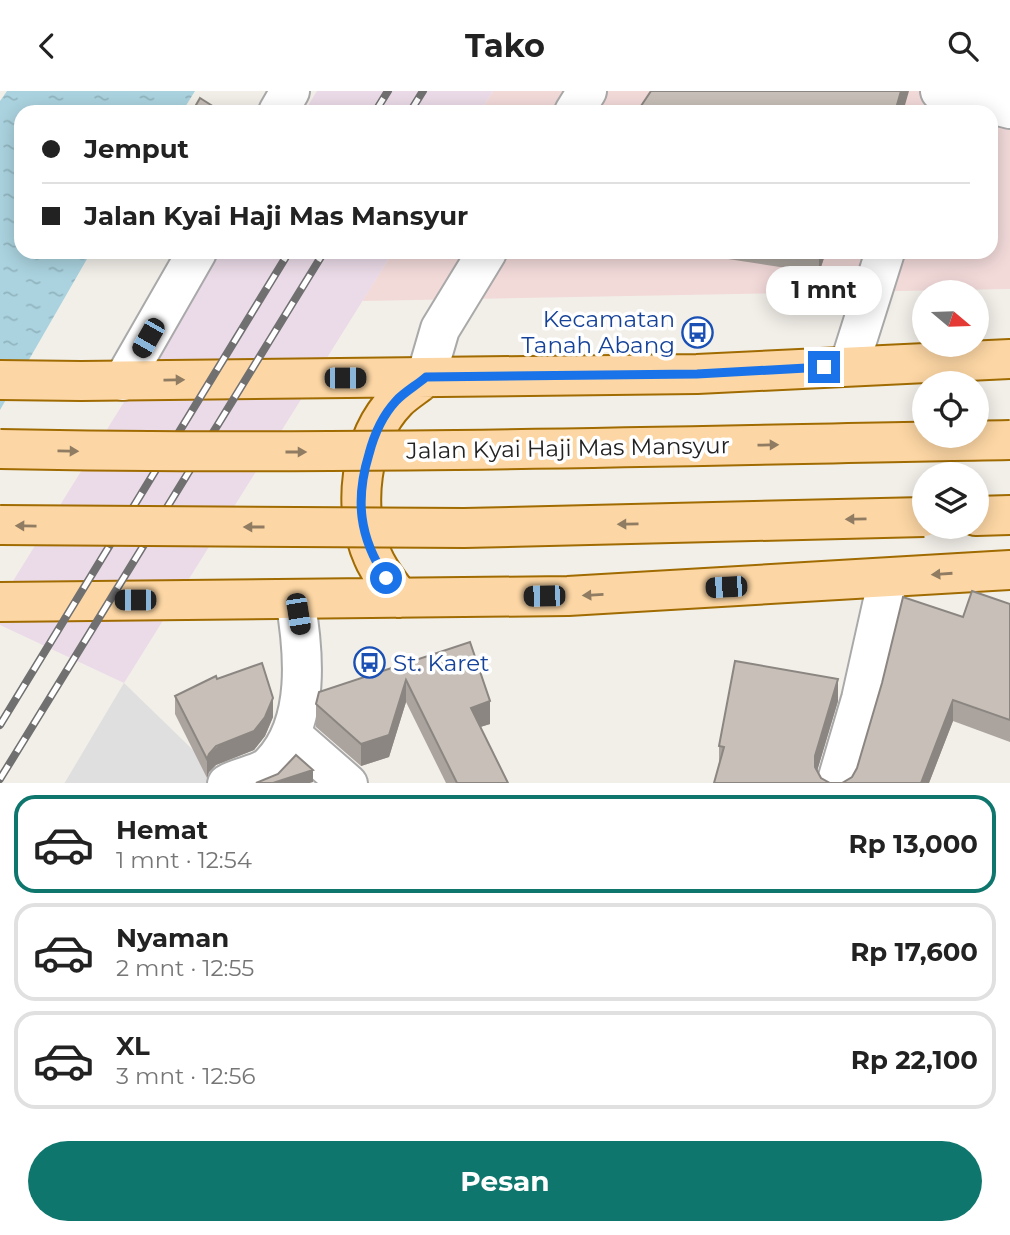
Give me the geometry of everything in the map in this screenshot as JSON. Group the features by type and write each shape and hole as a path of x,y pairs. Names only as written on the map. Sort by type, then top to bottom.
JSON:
{"main road":[{"path":"0,380 697,374 1010,359"},
{"path":"399,598 373,558 362,518 361,479 374,434 396,401 426,377"},
{"name":"Jalan Kyai Haji Mas Mansyur","path":"0,449 127,452 386,451 1010,440"},
{"path":"989,516 1010,515"},
{"path":"0,525 464,528 912,517"},
{"path":"0,602 568,596 1010,569"}],"street":[{"path":"937,91 994,105"},
{"path":"123,381 193,259"},
{"path":"426,377 440,330 484,259"},
{"path":"849,366 883,259"},
{"path":"836,783 861,699 888,578"},
{"path":"227,783 269,767 292,734 299,697 301,660 295,599"},
{"path":"292,734 348,783"}],"shaded area":[{"path":"317,91 493,91 484,105 308,105"},
{"path":"493,91 1010,91 1010,289 989,289 989,280 912,280 912,291 362,301 389,259 998,259 998,105 484,105"},
{"path":"213,259 389,259 124,683 0,625 0,602"},
{"path":"124,683 227,783 65,783"}],"water":[{"path":"7,91 195,91 186,105 14,105 14,259 87,259 0,410 0,101"}],"building":[{"path":"651,91 901,91 897,105 642,105"},
{"path":"200,98 211,105 196,105"},
{"path":"972,591 1010,604 1010,720 953,700 921,783 842,783 852,777 857,768 903,597 963,617"},
{"path":"470,642 490,701 471,708 508,783 457,783 406,680 389,735 361,744 316,704 319,692"},
{"path":"735,661 838,679 815,756 815,767 821,778 830,783 714,783 724,747 719,746"},
{"path":"262,663 273,698 265,717 254,731 216,746 207,759 175,696 216,676 217,679"},
{"path":"296,755 313,770 273,783 256,783 278,774"}],"railway":[{"path":"379,105 388,91"},
{"path":"414,105 423,91"},
{"path":"0,725 285,259"},
{"path":"0,779 320,259"}],"place":[{"name":"Kecamatan Tanah Abang","path":"698,332"},
{"name":"St. Karet","path":"370,663"}],"route":[{"path":"386,578 373,558 362,518 361,479 374,434 396,401 426,377 697,374 824,367"}]}
